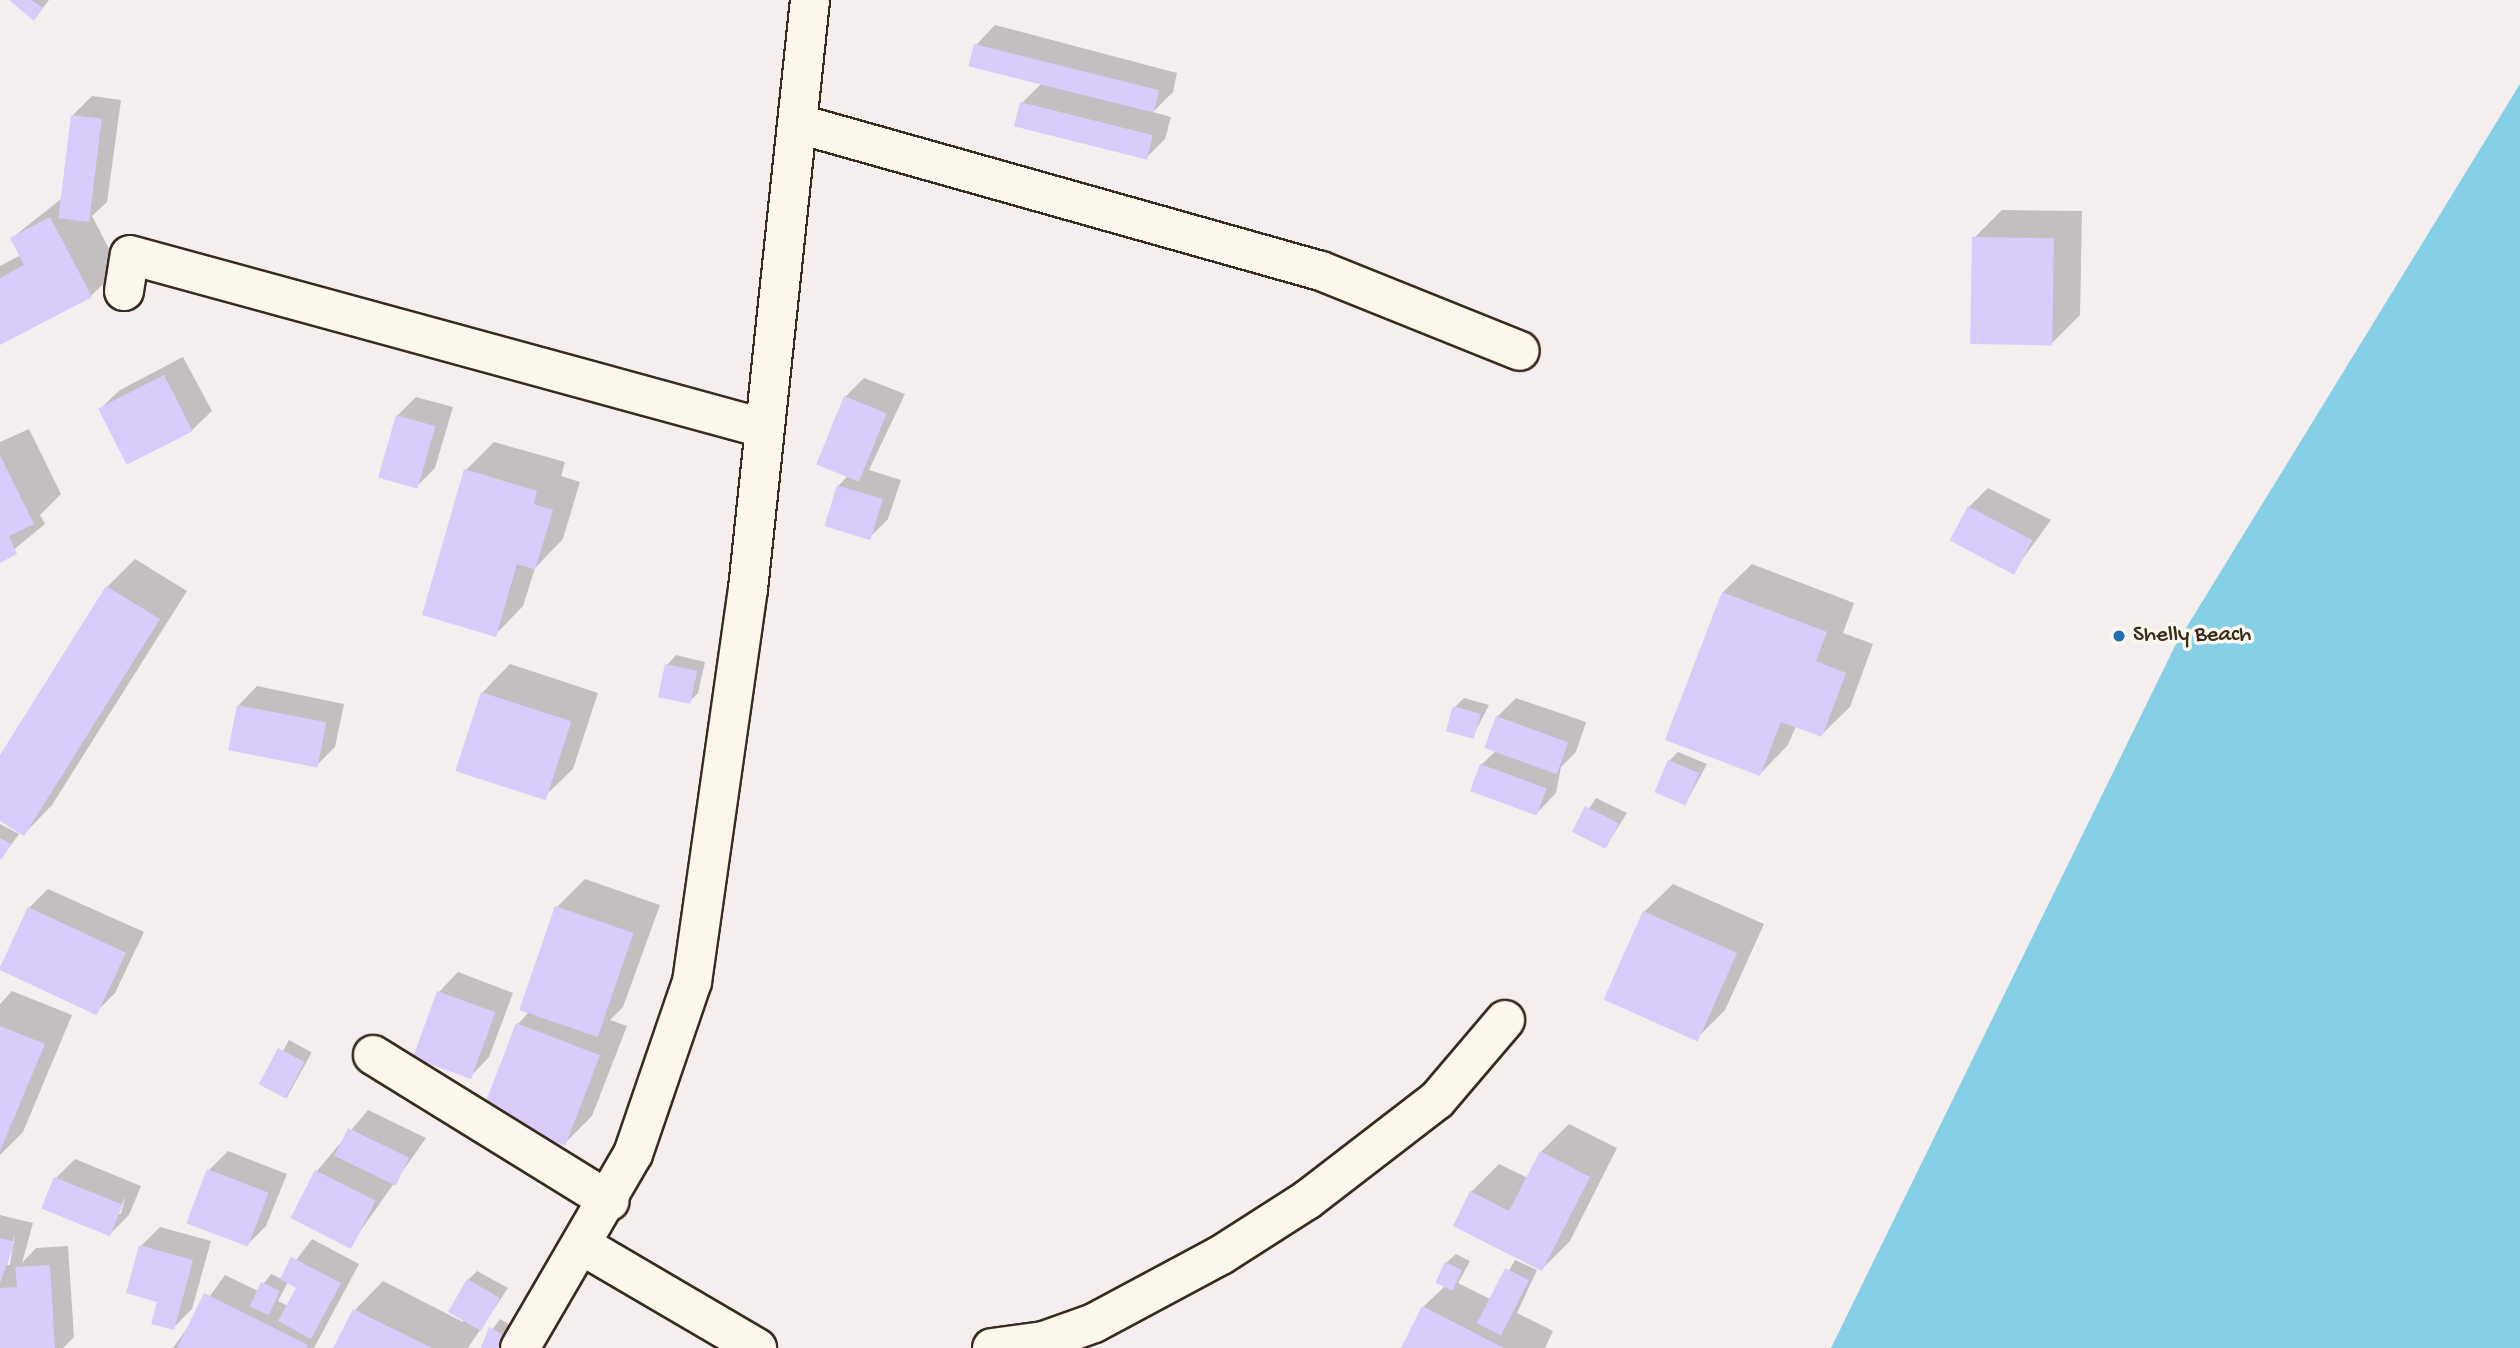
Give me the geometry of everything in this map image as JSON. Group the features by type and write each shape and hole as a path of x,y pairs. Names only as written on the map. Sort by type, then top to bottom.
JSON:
{"street":[{"path":"520,1348 609,1201 653,1102 705,918 799,124 810,0"},
{"path":"799,124 1321,271 1520,351"},
{"path":"124,291 130,255 763,428"},
{"path":"992,1348 1044,1340 1094,1323 1232,1248 1437,1100 1505,1020"},
{"path":"373,1055 609,1201"},
{"path":"583,1246 757,1348"}],"water":[{"path":"2520,84 2520,1348 1831,1348 2175,646"}],"building":[{"path":"9,0 31,0 43,8 34,21"},
{"path":"974,44 1159,90 1154,113 968,66"},
{"path":"1020,102 1153,135 1147,159 1014,126"},
{"path":"71,115 102,119 89,222 58,218"},
{"path":"50,217 92,297 0,345 0,278 24,265 10,238"},
{"path":"1972,237 2054,238 2052,345 1970,344"},
{"path":"164,375 193,431 127,465 98,409"},
{"path":"844,396 887,413 859,482 816,465"},
{"path":"396,415 435,426 417,489 378,477"},
{"path":"0,455 34,524 9,536 17,554 0,563"},
{"path":"464,469 537,491 534,504 553,510 535,570 517,564 496,637 422,615"},
{"path":"837,485 883,499 870,540 824,526"},
{"path":"1968,506 2032,540 2014,575 1950,540"},
{"path":"106,586 160,619 24,836 0,821 0,755"},
{"path":"1722,592 1827,632 1816,661 1846,673 1822,737 1781,722 1760,776 1665,740"},
{"path":"665,664 697,671 690,704 658,697"},
{"path":"481,692 571,721 546,800 455,771"},
{"path":"237,705 326,722 318,768 228,750"},
{"path":"1453,706 1481,714 1474,739 1446,731"},
{"path":"1496,716 1568,742 1557,774 1484,748"},
{"path":"1668,760 1699,773 1686,806 1654,792"},
{"path":"1480,764 1547,788 1537,816 1470,791"},
{"path":"1585,806 1619,823 1606,849 1572,832"},
{"path":"0,838 11,844 2,859 0,858"},
{"path":"555,906 633,933 598,1037 519,1010"},
{"path":"28,907 126,953 97,1015 0,970"},
{"path":"1643,911 1737,953 1698,1042 1604,1000"},
{"path":"437,991 495,1012 471,1079 413,1058"},
{"path":"516,1023 600,1055 565,1146 481,1114"},
{"path":"0,1026 45,1044 0,1151"},
{"path":"278,1048 304,1062 285,1098 259,1084"},
{"path":"348,1128 409,1158 396,1186 334,1156"},
{"path":"1540,1151 1590,1177 1542,1271 1453,1226 1470,1191 1509,1211"},
{"path":"207,1169 269,1193 248,1247 186,1223"},
{"path":"315,1170 376,1201 351,1249 290,1218"},
{"path":"54,1177 123,1205 110,1236 41,1209"},
{"path":"0,1238 15,1242 0,1283"},
{"path":"139,1245 193,1260 174,1330 151,1324 157,1302 126,1293"},
{"path":"291,1257 341,1283 311,1339 278,1321 296,1288 280,1279"},
{"path":"1445,1262 1462,1270 1452,1291 1435,1283"},
{"path":"50,1265 55,1348 0,1348 0,1288 17,1287 15,1267"},
{"path":"1505,1268 1529,1280 1501,1336 1477,1323"},
{"path":"467,1279 500,1298 481,1331 448,1312"},
{"path":"261,1282 280,1291 269,1315 250,1306"},
{"path":"204,1293 308,1345 306,1348 177,1348"},
{"path":"1422,1306 1504,1348 1401,1348"},
{"path":"353,1309 432,1348 333,1348"},
{"path":"489,1327 504,1335 498,1348 481,1348"}],"place":[{"name":"Shelly Beach","path":"2119,636"}]}
